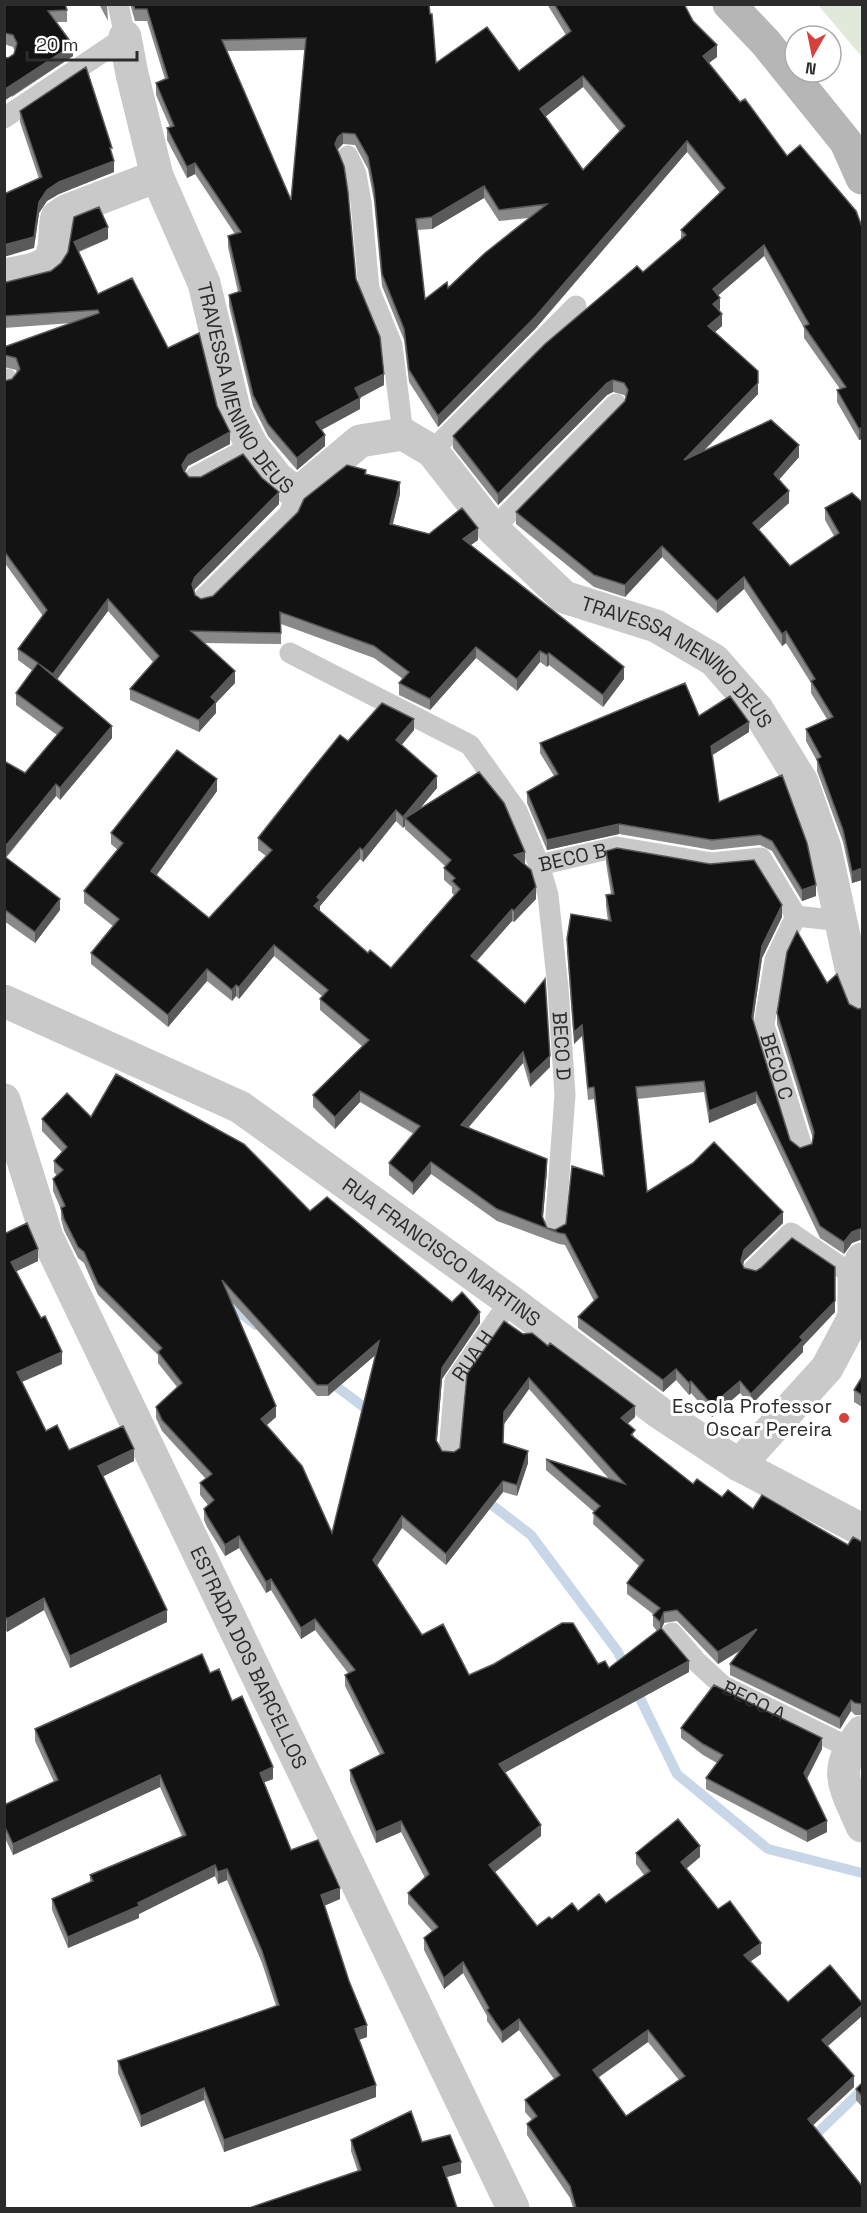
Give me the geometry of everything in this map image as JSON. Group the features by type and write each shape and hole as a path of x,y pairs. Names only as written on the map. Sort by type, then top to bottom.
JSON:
{"main road":[{"path":"729,4 766,43 846,141 862,178"}],"street":[{"name":"TRAVESSA MENINO DEUS","path":"125,37 157,176 204,283 235,413 252,446 277,478 297,494 360,441 403,434 432,451 494,529 564,597 656,626 714,660 757,709 802,782 825,848 851,968 862,1002"},
{"path":"4,275 42,267 49,261 53,252 57,217 66,210 157,176"},
{"name":"RUA FRANCISCO MARTINS","path":"4,1001 240,1107 510,1301 660,1413 739,1465 862,1530"},
{"name":"ESTRADA DOS BARCELLOS","path":"4,1100 47,1237 513,2208"},
{"path":"739,1465 827,1368 854,1317 858,1268"},
{"path":"856,1740 842,1780 862,1826"}],"lane":[{"path":"4,118 125,37 118,4"},
{"path":"348,156 356,174 361,202 369,289 392,345 403,434"},
{"path":"432,451 576,306"},
{"path":"494,529 616,404"},
{"path":"195,477 252,446"},
{"path":"204,598 289,514 297,494"},
{"name":"BECO B","path":"290,653 470,746 517,811 539,864 617,847 712,863 761,858 796,916"},
{"name":"BECO D","path":"539,864 549,906 565,1095 555,1228"},
{"path":"796,916 842,921"},
{"name":"BECO C","path":"796,916 775,960 764,1025 802,1147"},
{"path":"753,1270 791,1233 858,1268"},
{"name":"RUA H","path":"449,1452 455,1381 510,1301"},
{"name":"BECO A","path":"672,1633 697,1662 723,1686 856,1740"}],"green space":[{"path":"818,5 862,5 862,57 843,35 843,24 834,24"}],"building":[{"path":"4,4 65,4 67,10 48,11 73,45 4,90 4,57 8,58 14,54 17,43 13,35 4,33"},
{"path":"133,4 429,4 430,14 432,14 436,63 487,27 519,71 571,31 554,4 684,4 693,21 717,45 703,56 740,102 745,99 787,156 800,145 856,211 862,227 862,427 859,429 837,390 846,387 804,326 809,324 764,245 713,289 720,298 713,304 722,314 708,326 758,371 758,383 684,460 771,420 799,445 774,474 789,491 753,523 790,566 839,533 825,508 852,493 862,502 862,868 852,872 843,830 817,759 821,757 806,729 833,717 811,681 815,679 786,631 782,634 744,577 717,601 662,546 625,585 594,575 516,512 625,401 628,390 624,383 613,380 607,383 498,494 453,436 545,344 637,266 643,272 686,235 681,230 725,188 687,141 536,316 438,416 409,370 404,329 382,274 374,189 368,157 355,134 343,133 338,137 335,144 344,166 356,279 380,337 384,374 355,388 360,398 316,422 325,435 297,458 268,424 253,395 229,295 241,291 228,236 241,232 195,163 187,167 167,128 174,126 156,83 168,78 147,9 135,9","holes":["306,38 291,200 222,40","583,76 625,126 583,170 540,109","484,186 499,210 547,204 485,253 448,288 447,282 425,299 416,219 432,217"]},
{"path":"86,67 114,161 59,182 47,190 39,202 34,237 4,245 4,194 42,177 20,111"},
{"path":"99,207 108,227 74,242 98,294 132,278 168,348 199,333 217,406 230,432 188,455 182,465 184,471 189,477 201,477 243,454 262,478 279,492 195,577 192,584 195,595 201,599 213,596 298,512 304,499 347,465 366,470 365,474 400,482 390,524 429,534 462,508 478,528 463,539 624,667 603,695 549,653 547,655 540,651 517,679 476,647 430,699 399,683 409,672 374,646 280,612 281,633 191,631 235,671 211,697 216,702 199,720 130,689 159,656 108,599 53,674 39,664 112,726 60,788 56,784 4,848 4,761 25,773 63,728 16,693 38,663 18,649 47,610 4,551 4,381 12,379 20,369 16,358 4,355 4,347 99,313 98,310 4,316 4,282 51,271 61,263 68,252 74,217"},
{"path":"685,683 699,716 730,696 749,722 711,746 719,802 782,775 807,843 816,885 802,890 772,841 760,835 712,840 619,824 547,840 527,792 558,774 540,743"},
{"path":"382,703 414,719 396,740 437,776 403,817 396,810 363,850 360,848 317,897 320,900 314,906 368,953 370,950 391,968 460,889 452,881 455,878 444,868 451,860 405,818 479,772 504,803 525,852 514,855 531,870 536,887 514,911 512,909 471,956 525,1004 545,979 550,1056 530,1075 523,1052 461,1125 547,1159 542,1216 547,1228 555,1230 566,1224 572,1166 604,1176 594,1087 588,1088 582,1025 574,1032 567,939 571,914 611,921 606,895 614,894 606,851 617,848 710,864 754,860 782,905 762,946 752,1017 790,1140 800,1148 812,1144 814,1132 777,1013 787,952 797,931 827,983 837,974 849,1004 858,1009 862,1008 862,1229 852,1232 844,1242 820,1226 756,1092 709,1111 704,1081 636,1087 647,1192 693,1163 714,1142 783,1212 744,1250 741,1261 744,1268 756,1271 761,1268 792,1238 835,1267 835,1301 800,1337 803,1340 751,1394 740,1381 712,1405 691,1381 689,1383 676,1369 663,1380 578,1317 598,1297 565,1234 559,1233 497,1209 431,1162 413,1183 389,1163 420,1126 360,1091 335,1117 313,1095 369,1040 320,999 328,990 274,945 239,987 236,985 232,990 207,969 168,1015 91,953 119,919 84,891 123,843 111,833 177,750 217,779 151,871 209,918 272,850 258,838 310,772 340,735 348,741"},
{"path":"4,856 60,899 35,932 4,909"},
{"path":"116,1074 244,1144 310,1211 327,1197 452,1302 462,1292 480,1312 442,1368 436,1440 442,1451 454,1452 460,1448 467,1374 504,1321 523,1334 532,1333 548,1346 550,1343 635,1406 621,1418 635,1430 631,1435 693,1484 697,1479 722,1497 728,1490 753,1509 762,1495 848,1545 853,1537 862,1542 862,1704 851,1700 840,1718 730,1664 757,1629 718,1652 677,1610 664,1612 660,1622 653,1615 660,1608 627,1583 644,1560 593,1513 600,1506 546,1459 625,1484 529,1378 504,1412 503,1443 528,1451 517,1485 503,1481 446,1554 402,1516 373,1560 422,1635 443,1624 469,1675 494,1664 562,1623 573,1623 598,1664 605,1661 609,1668 661,1628 689,1661 499,1764 541,1825 489,1865 537,1926 549,1917 552,1919 572,1903 578,1911 599,1894 606,1903 650,1871 636,1853 678,1819 700,1846 681,1862 718,1909 730,1901 761,1943 744,1955 788,2002 830,1965 862,2003 822,2040 854,2076 808,2119 862,2186 862,2208 576,2208 570,2186 527,2124 537,2116 525,2100 560,2075 519,2019 502,2032 487,2010 489,2008 463,1962 444,1978 424,1938 438,1927 408,1893 429,1874 401,1821 376,1832 350,1770 384,1753 345,1675 355,1670 315,1619 301,1628 271,1579 266,1582 239,1536 225,1545 204,1509 214,1500 200,1483 212,1474 162,1420 156,1407 182,1383 158,1352 162,1348 98,1284 84,1252 78,1247 64,1219 61,1208 65,1206 53,1179 63,1170 54,1161 67,1147 42,1119 67,1093 91,1117","holes":["222,1280 317,1385 328,1385 379,1341 332,1533 302,1466 261,1419 276,1406","648,2030 685,2076 626,2116 593,2070"]},
{"path":"27,1223 38,1249 11,1262 41,1318 45,1316 62,1352 17,1372 46,1431 57,1425 69,1450 123,1426 134,1449 98,1466 167,1610 70,1656 44,1598 7,1619 4,1615 4,1234"},
{"path":"862,1377 862,1395 854,1390"},
{"path":"202,1654 210,1673 219,1669 232,1701 242,1696 273,1767 260,1773 291,1850 318,1840 340,1888 321,1895 349,1981 367,2025 355,2029 376,2085 224,2140 204,2088 141,2116 118,2061 279,2005 262,1951 227,1869 218,1872 215,1865 138,1903 139,1906 68,1937 52,1899 93,1881 90,1875 186,1835 160,1775 13,1844 4,1825 4,1805 58,1780 35,1729"},
{"path":"714,1685 822,1738 804,1773 827,1821 807,1831 706,1778 723,1755 681,1728"},
{"path":"862,2083 862,2096 856,2089"},
{"path":"411,2111 422,2142 450,2135 461,2162 443,2167 457,2208 252,2207 361,2170 351,2140"}],"waterway":[{"path":"223,1300 256,1325"},
{"path":"328,1380 373,1414"},
{"path":"483,1498 531,1535 618,1652 627,1671"},
{"path":"635,1688 677,1774 768,1849 862,1873"},
{"path":"808,2142 862,2090"}],"place":[{"name":"Escola Professor Oscar Pereira","path":"844,1418"}]}
